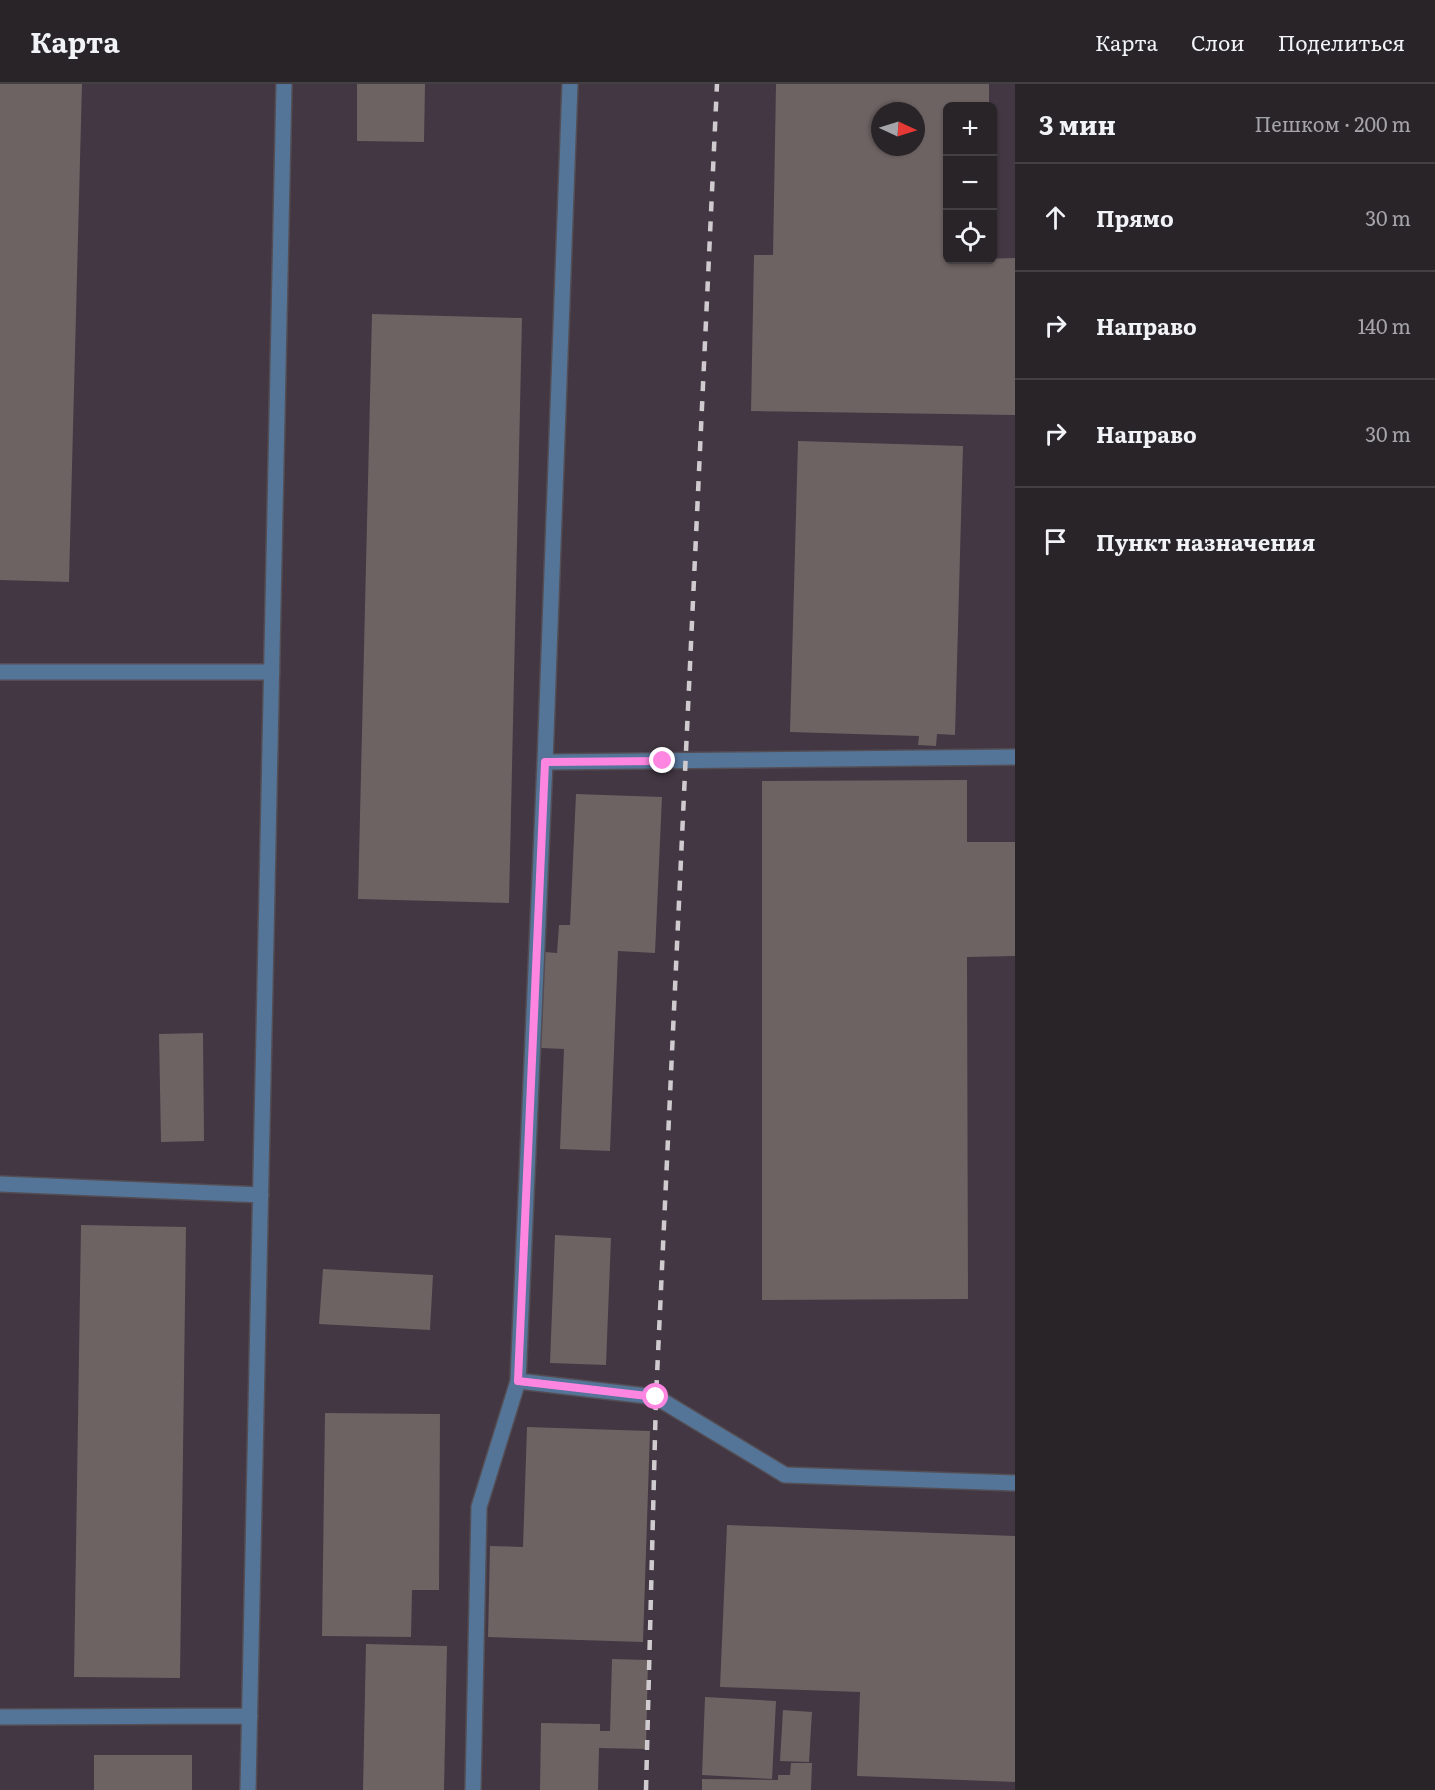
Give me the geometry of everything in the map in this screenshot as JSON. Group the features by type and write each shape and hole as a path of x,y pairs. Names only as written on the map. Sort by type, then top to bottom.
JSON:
{"lane":[{"path":"248,1790 284,84"},
{"path":"473,1790 479,1507 518,1381 545,762 570,84"},
{"path":"0,672 272,672"},
{"path":"545,762 1015,757"},
{"path":"0,1184 261,1195"},
{"path":"518,1381 656,1397 785,1475 1015,1483"},
{"path":"0,1717 250,1716"}],"shaded area":[{"path":"0,84 1015,84 1015,1790 0,1790"}],"building":[{"path":"0,84 82,84 69,582 0,580"},
{"path":"357,84 425,84 424,142 357,141"},
{"path":"776,84 989,84 989,102 943,102 943,264 997,264 997,259 1015,258 1015,415 751,411 754,255 773,255"},
{"path":"372,314 522,318 509,903 358,899"},
{"path":"798,441 963,446 955,735 937,734 936,746 918,745 919,736 790,732"},
{"path":"967,780 967,842 1015,842 1015,956 967,957 968,1299 762,1300 762,781"},
{"path":"576,794 662,797 655,953 618,951 610,1151 560,1149 564,1049 541,1048 545,952 557,953 559,925 570,925"},
{"path":"203,1033 204,1141 161,1142 159,1034"},
{"path":"81,1225 186,1227 180,1678 74,1677"},
{"path":"555,1235 611,1238 606,1365 550,1363"},
{"path":"323,1269 433,1275 430,1330 319,1324"},
{"path":"325,1413 440,1414 439,1590 412,1590 411,1637 322,1636"},
{"path":"527,1427 650,1431 643,1642 488,1637 490,1546 523,1547"},
{"path":"727,1525 1015,1536 1015,1782 857,1776 860,1692 720,1687"},
{"path":"366,1644 447,1646 444,1790 363,1790"},
{"path":"612,1659 648,1660 646,1749 599,1748 598,1790 540,1790 541,1723 600,1724 600,1731 610,1731"},
{"path":"705,1697 776,1701 772,1779 702,1775"},
{"path":"783,1710 812,1712 809,1762 780,1761"},
{"path":"94,1755 192,1755 192,1790 94,1790"},
{"path":"791,1763 812,1763 811,1790 702,1790 702,1779 778,1780 778,1775 790,1775"}],"railway":[{"path":"646,1790 656,1397 717,84"}],"route":[{"path":"656,1397 518,1381 545,762 663,761"}]}
